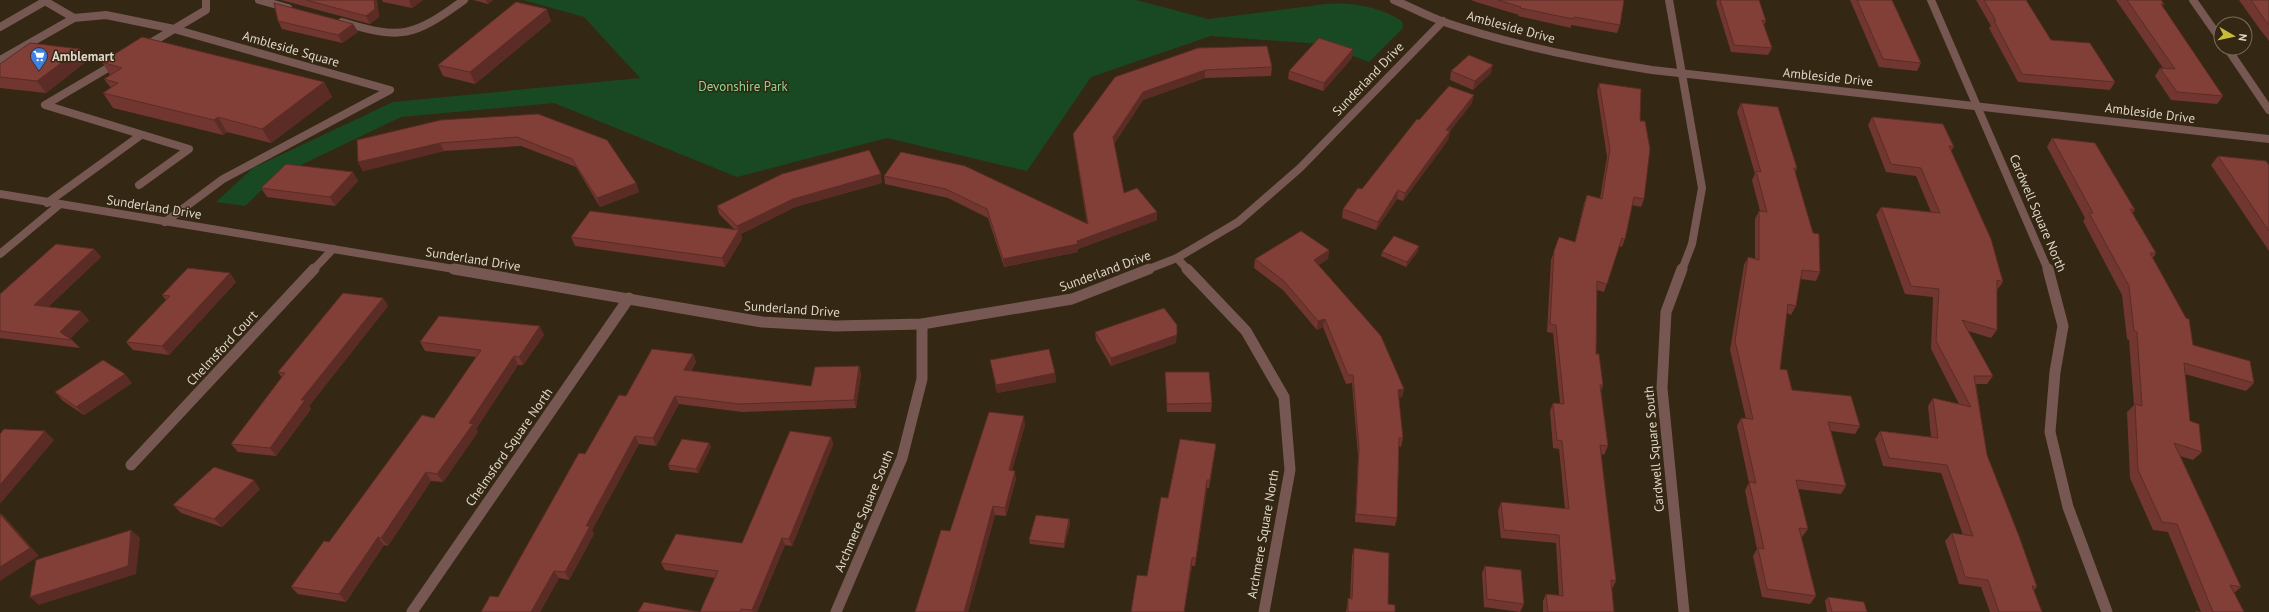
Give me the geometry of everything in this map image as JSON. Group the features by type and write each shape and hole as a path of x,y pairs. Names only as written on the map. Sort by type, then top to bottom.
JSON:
{"street":[{"path":"139,185 189,149 141,136 46,105 206,10 206,0"},
{"path":"259,0 296,10"},
{"path":"334,20 386,34 417,29 441,17 464,0"},
{"name":"Ambleside Drive","path":"1394,0 1443,21 1538,49 1605,63 1682,74 2269,139"},
{"name":"Cardwell Square South","path":"1669,0 1702,188 1692,244 1666,312 1662,388 1684,612"},
{"name":"Cardwell Square North","path":"1931,0 2049,272 2062,326 2055,372 2050,432 2068,507 2107,612"},
{"path":"2193,0 2213,29"},
{"path":"0,26 46,1 74,18"},
{"path":"0,60 74,18 106,15 174,29"},
{"name":"Sunderland Drive","path":"0,194 59,205 629,298 762,322 835,326 922,324 958,320 1072,299 1177,258 1238,222 1294,173 1443,21"},
{"name":"Ambleside Square","path":"165,222 223,179 390,90 174,29"},
{"path":"2232,56 2269,110"},
{"path":"47,203 141,136"},
{"path":"0,254 59,205"},
{"name":"Chelmsford Court","path":"131,465 333,249"},
{"name":"Archmere Square North","path":"1177,258 1246,331 1284,397 1290,470 1264,612"},
{"name":"Chelmsford Square North","path":"412,612 629,298"},
{"name":"Archmere Square South","path":"836,612 902,458 922,379 922,324"}],"green space":[{"name":"Devonshire Park","path":"523,0 1136,0 1208,19 1334,3 1370,7 1392,15 1402,21 1403,28 1369,62 1321,44 1211,36 1091,77 1027,171 887,138 737,177 554,103 401,117 274,178 245,206 216,202 253,168 393,102 640,78 584,17"}],"building":[{"path":"306,0 374,0 375,9 366,16"},
{"path":"1498,0 1624,0 1620,25 1574,17 1573,19 1520,8 1521,7"},
{"path":"1720,0 1759,0 1766,21 1762,20 1772,48 1734,45"},
{"path":"1857,0 1892,0 1921,63 1883,59"},
{"path":"1984,0 2026,0 2051,40 2090,43 2115,82 2022,74"},
{"path":"2127,0 2161,0 2164,4 2161,4 2223,96 2177,92 2160,68 2175,69"},
{"path":"2251,0 2269,0 2269,25 2265,20"},
{"path":"516,2 547,9 470,72 438,65"},
{"path":"274,3 353,24 338,35 278,21"},
{"path":"142,37 324,82 262,129 218,117 214,120 103,93 118,83 104,79 122,68 102,62"},
{"path":"1319,38 1353,49 1324,83 1289,71"},
{"path":"30,43 80,49 37,81 0,77 0,64"},
{"path":"1267,46 1272,67 1205,70 1143,92 1113,137 1124,193 1137,188 1157,212 1077,241 1078,244 1003,259 987,209 946,189 884,176 901,152 965,166 1088,224 1073,134 1115,77 1198,48"},
{"path":"1469,55 1493,65 1475,81 1451,71"},
{"path":"1599,83 1641,89 1640,121 1645,121 1650,149 1644,199 1634,197 1625,239 1622,238 1607,284 1597,281 1596,354 1599,354 1603,385 1600,385 1608,446 1600,445 1616,581 1611,580 1614,612 1548,612 1546,594 1563,596 1559,535 1504,530 1501,502 1569,509 1562,441 1557,440 1553,403 1564,404 1556,325 1550,324 1554,251 1559,237 1575,242 1587,195 1602,199 1610,149"},
{"path":"1449,86 1474,95 1446,130 1450,131 1405,193 1398,190 1378,222 1343,209 1358,188 1362,189 1417,119 1419,120"},
{"path":"1741,103 1778,107 1797,168 1794,168 1813,233 1819,234 1820,272 1802,270 1796,306 1788,304 1780,369 1787,370 1792,390 1851,396 1860,426 1828,422 1846,486 1796,480 1808,529 1799,528 1816,596 1767,589 1758,548 1764,549 1749,482 1756,483 1741,418 1753,419 1735,341 1748,257 1759,260 1759,211 1767,212 1756,171 1761,172"},
{"path":"538,114 607,140 636,183 597,198 572,159 517,137 440,143 358,162 357,140 441,120"},
{"path":"1872,117 1943,124 1954,147 1949,146 1991,239 2003,282 1997,280 1997,330 1962,320 1993,376 1974,376 1987,455 2019,536 2037,587 2032,586 2042,612 1999,612 1988,580 1965,577 1952,533 1973,536 1947,465 1889,458 1880,431 1938,438 1933,398 1971,407 1936,341 1939,289 1911,286 1881,207 1940,213 1921,168 1891,164"},
{"path":"2052,138 2095,143 2135,210 2130,209 2156,253 2150,253 2186,318 2189,319 2193,345 2250,361 2254,383 2184,363 2190,421 2199,424 2202,452 2174,443 2241,587 2230,585 2244,612 2213,612 2177,524 2162,522 2138,470 2135,404 2142,406 2137,332 2134,331 2129,286 2089,213 2093,213"},
{"path":"869,150 881,174 793,199 737,226 717,206 782,174"},
{"path":"2218,156 2266,161 2269,165 2269,231"},
{"path":"286,164 353,172 330,197 261,188"},
{"path":"590,211 739,230 722,258 571,237"},
{"path":"1301,231 1329,250 1314,260 1381,336 1404,389 1398,390 1403,438 1399,438 1397,518 1356,514 1359,448 1353,375 1348,375 1325,319 1318,321 1284,281 1255,259"},
{"path":"1394,236 1419,246 1407,262 1382,252"},
{"path":"56,244 94,249 34,305 81,311 60,332 72,340 0,331 0,294"},
{"path":"188,268 230,273 162,346 126,342 170,296 162,295"},
{"path":"343,293 383,298 301,400 305,400 270,448 231,444 285,373 278,372"},
{"path":"1164,308 1177,325 1177,335 1111,358 1095,332"},
{"path":"439,316 540,326 519,357 514,356 469,423 473,424 437,474 426,472 381,538 378,537 339,594 291,587 324,541 329,542 422,415 434,418 481,350 420,342"},
{"path":"652,349 693,354 684,370 811,386 815,367 859,366 854,400 739,404 675,396 653,438 635,436 586,526 590,526 565,572 554,571 531,612 481,612 490,596 498,597 579,453 585,454 619,395 626,396"},
{"path":"1049,349 1055,373 996,385 990,360"},
{"path":"103,360 125,374 76,407 55,392"},
{"path":"1165,372 1209,372 1212,403 1167,404"},
{"path":"989,412 1024,416 1009,470 1015,471 1005,508 993,506 964,612 915,612 941,530 950,531"},
{"path":"4,429 45,431 0,485 0,434"},
{"path":"790,431 831,437 789,539 782,538 752,610 741,609 740,612 700,612 718,571 661,563 676,534 742,543"},
{"path":"682,439 709,443 696,469 668,465"},
{"path":"1180,439 1216,444 1210,480 1207,480 1196,558 1192,558 1184,612 1131,612 1137,575 1147,576 1161,497 1168,498"},
{"path":"214,467 254,480 214,519 173,505"},
{"path":"0,514 30,548 0,567"},
{"path":"1036,515 1069,519 1064,544 1029,540"},
{"path":"131,530 128,566 30,597 36,560"},
{"path":"1354,548 1389,553 1388,604 1395,605 1395,612 1348,612 1348,598 1352,599"},
{"path":"1485,566 1521,570 1524,604 1487,599"},
{"path":"1828,597 1864,602 1867,612 1832,612"},
{"path":"644,602 699,612 638,612"}],"place":[{"name":"Amblemart","path":"39,71"}]}
